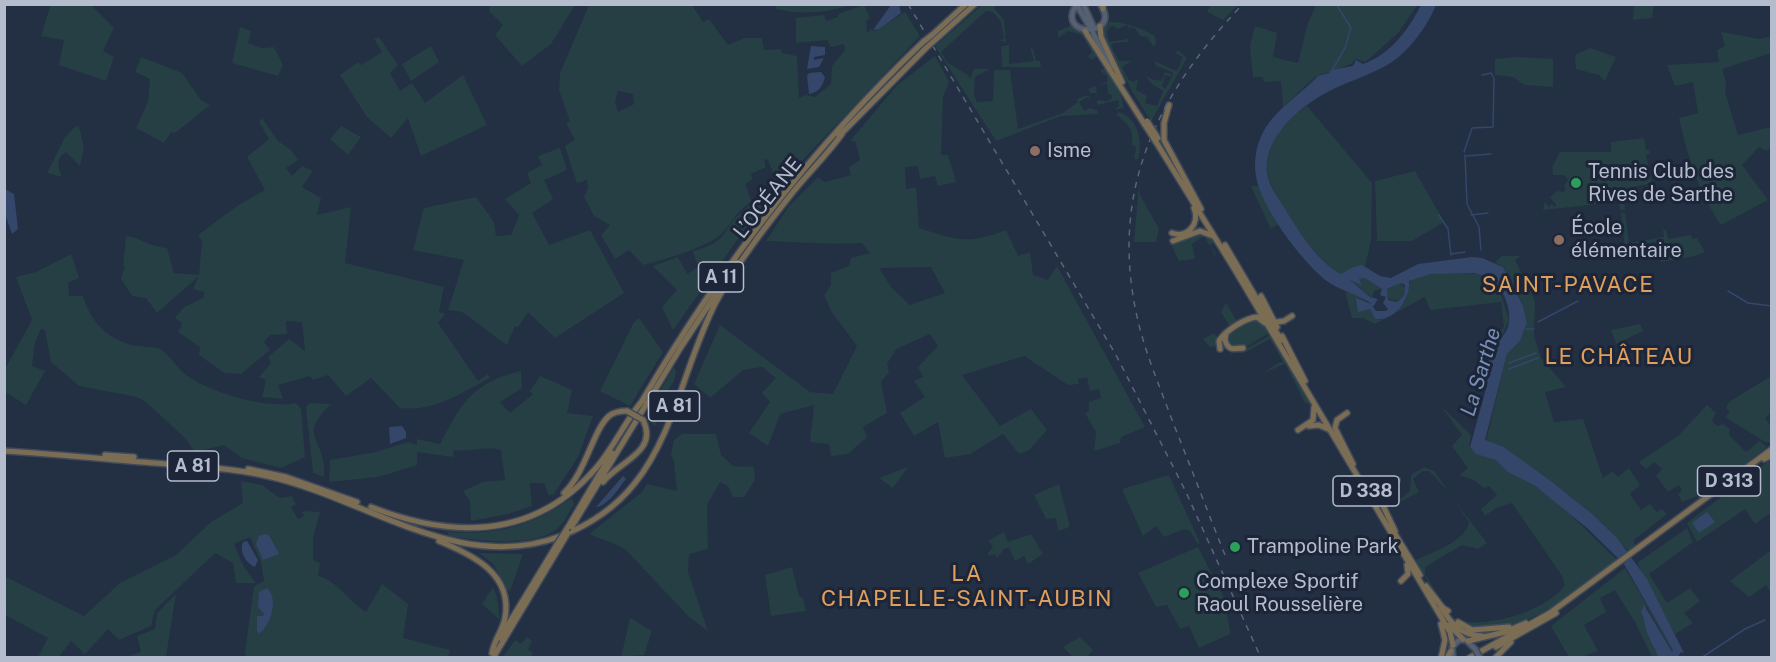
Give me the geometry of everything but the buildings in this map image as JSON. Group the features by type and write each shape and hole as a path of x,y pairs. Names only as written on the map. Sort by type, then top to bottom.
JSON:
{"highway":[{"name":"L’OCÉANE","path":"491,656 558,547 642,400 710,292 777,200 853,113 966,4"},
{"name":"L’OCÉANE","path":"933,37 975,4"},
{"name":"D 338","path":"1093,30 1111,68 1201,209 1331,433 1415,570 1452,637 1452,651"},
{"name":"D 338","path":"1093,30 1101,37 1146,123"},
{"name":"L’OCÉANE","path":"569,528 726,277 792,190 925,45"},
{"path":"1169,105 1164,123 1164,140 1173,164"},
{"name":"A 81","path":"4,449 249,473 317,490 457,542 505,547 530,545 557,538 586,525 608,509 634,484 654,454 695,346 729,281 768,224 842,134"},
{"name":"D 338","path":"1173,164 1185,191 1245,278 1401,547"},
{"path":"1172,233 1185,233 1195,223 1196,212 1185,191"},
{"path":"1173,241 1203,231 1210,234 1221,246"},
{"path":"1245,278 1270,317"},
{"path":"1262,296 1310,390"},
{"path":"1276,322 1292,316"},
{"path":"1220,349 1218,341 1250,318 1257,317 1274,336"},
{"path":"1227,333 1225,340 1229,347 1243,348"},
{"path":"1301,382 1316,413 1311,423 1298,430 1316,424 1331,433"},
{"name":"A 81","path":"4,449 250,469 317,486 397,517 435,527 463,529 499,526 536,513 573,491 596,468 642,400"},
{"path":"536,513 560,498 576,481 609,416 627,411 643,420 647,434 644,446 611,472 583,509"},
{"path":"1347,413 1336,421 1335,428 1353,464"},
{"name":"D 313","path":"1687,514 1772,453"},
{"name":"D 313","path":"1478,657 1530,629 1772,453"},
{"path":"1398,480 1379,483 1376,493 1401,547 1408,571 1401,581"},
{"path":"374,512 475,557 494,574 504,593 506,608 504,621 491,656"},
{"name":"D 338","path":"1415,570 1450,626 1466,640"},
{"name":"D 338","path":"1415,570 1444,632 1446,645 1441,657"},
{"name":"D 313","path":"1469,657 1550,613 1611,571"},
{"path":"1430,592 1448,611"},
{"name":"D 313","path":"1466,640 1505,632 1534,619 1574,596"},
{"path":"1436,602 1450,622 1462,632 1487,636"},
{"name":"D 313","path":"1458,622 1467,628 1483,631 1505,628 1534,619"},
{"path":"1496,657 1530,629"},
{"path":"1447,657 1452,651"}],"main road":[{"path":"1077,6 1074,23 1093,30 1104,18 1102,6"},
{"name":"D 338","path":"1077,6 1093,30"},
{"path":"1452,651 1466,640 1475,649 1478,657"}],"green space":[{"path":"51,4 91,5 114,28 103,51 114,57 106,81 59,65 64,40 41,36"},
{"path":"490,4 575,5 551,44 522,66 495,35 503,25 489,11"},
{"path":"776,4 851,5 832,10 805,12 776,9"},
{"path":"1210,4 1238,5 1223,20 1207,12"},
{"path":"589,5 692,5 703,22 709,19 728,45 745,38 762,38 764,50 781,49 782,53 797,56 799,98 805,95 815,97 831,84 832,66 845,50 844,44 831,47 827,40 796,43 796,18 824,15 826,21 864,5 870,18 866,21 867,33 871,29 875,31 905,12 920,36 799,164 796,164 748,225 673,330 662,307 677,290 653,266 678,257 687,274 698,267 693,251 705,248 719,240 736,218 773,182 774,177 768,160 764,159 766,167 751,174 753,179 745,184 752,202 742,209 719,236 704,245 643,265 629,250 615,259 601,235 610,225 594,216 584,197 588,188 587,180 577,183 565,146 575,140 566,123 570,121 559,90 560,73","holes":["618,91 633,94 634,104 618,112 615,102"]},
{"path":"982,5 998,5 994,8 1004,20 1006,42 998,40 1004,39 1001,22 993,12 986,11 941,52 948,63 968,75 970,79 974,69 990,69 975,77 974,95 977,102 993,101 994,70 1010,70 1018,129 1063,113 1078,102 1077,99 1088,95 1091,100 1088,97 1079,102 1084,111 1090,108 1096,110 1096,107 1098,114 1061,116 996,141 935,46"},
{"path":"1316,5 1417,5 1399,32 1369,59 1364,62 1356,59 1351,64 1315,77 1283,107 1281,81 1264,82 1263,77 1253,77 1250,45 1255,26 1277,33 1273,57 1298,63 1308,23"},
{"path":"1634,5 1654,5 1652,18 1633,20"},
{"path":"1108,22 1128,25 1117,29 1114,26 1110,27 1107,32 1109,42 1128,39 1128,42 1114,43 1111,46 1119,61 1131,61 1122,67 1129,80 1133,82 1138,79 1136,90 1147,96 1145,103 1157,106 1163,91 1152,84 1145,75 1158,83 1153,79 1161,81 1165,72 1171,74 1171,77 1165,75 1162,86 1165,89 1173,75 1172,72 1156,66 1154,61 1177,71 1183,57 1176,54 1177,50 1187,58 1151,121 1133,93 1103,36 1102,27"},
{"path":"1128,25 1155,36 1154,47 1147,37 1140,36 1135,28 1130,27 1130,33"},
{"path":"1070,26 1079,30 1087,38 1104,61 1118,87 1124,108 1113,110 1119,106 1118,100 1097,105 1097,100 1107,101 1112,98 1111,94 1108,94 1107,84 1096,86 1107,82 1107,76 1100,71 1105,68 1098,56 1091,60 1088,56 1092,52 1082,35 1068,31 1058,38 1058,31"},
{"path":"240,27 251,31 248,43 262,48 274,47 283,65 278,76 232,63"},
{"path":"1721,32 1760,39 1771,36 1771,53 1722,69 1726,82 1725,92 1738,135 1771,127 1772,147 1766,151 1759,147 1742,165 1768,200 1721,225 1706,200 1695,174 1679,118 1698,113 1693,82 1675,86 1667,65 1719,62 1717,50 1725,46"},
{"path":"379,37 398,65 390,73 400,91 412,83 425,103 463,75 487,125 421,156 408,118 391,138 367,117 340,75 358,62 361,65 382,52 374,39"},
{"path":"1009,45 1009,64 1034,61 1030,47 1033,49 1036,61 1040,61 1041,67 1002,67 1001,47 993,48"},
{"path":"431,46 439,62 411,81 402,64"},
{"path":"1590,48 1616,57 1605,81 1599,75 1576,69 1575,55"},
{"path":"935,56 949,82 943,97 941,155 948,155 956,182 938,186 935,176 920,179 918,166 905,167 906,189 916,187 919,228 962,239 982,238 1006,230 1018,256 1030,252 1033,275 1048,280 1057,266 1145,427 1121,437 1120,443 1094,451 1096,432 1085,413 1089,411 1089,402 1101,398 1099,389 1090,391 1087,377 1078,379 1079,384 1068,385 1024,356 962,375 1000,426 1031,409 1047,430 1029,450 1019,454 1003,434 970,454 945,458 938,422 914,436 900,413 925,397 914,381 923,377 918,367 938,346 930,334 896,349 887,364 889,372 881,382 887,413 863,427 867,437 848,454 831,456 829,444 810,442 814,405 780,414 768,446 749,433 770,402 762,393 776,378 762,367 743,370 710,398 694,384 720,325 810,392 833,394 857,346 831,311 824,295 831,285 831,273 849,266 851,258 870,253 862,243 766,241 789,206 818,177 825,182 851,175 849,167 860,160 855,141 850,141 897,85","holes":["931,267 945,293 910,305 891,287 879,268"]},
{"path":"141,57 182,73 201,100 210,105 175,133 171,132 164,143 136,128 148,102 150,79 135,72"},
{"path":"1516,57 1553,59 1553,87 1525,85 1513,77 1495,75 1495,59"},
{"path":"1096,86 1097,93 1090,93 1088,89"},
{"path":"1307,106 1372,183 1371,241 1365,266 1353,267 1344,275 1321,259 1308,244 1284,209 1268,177 1267,156 1274,139 1286,123"},
{"path":"1119,112 1131,120 1138,131 1140,145 1138,159 1134,159 1136,147 1132,145 1131,130 1116,114"},
{"path":"262,118 278,141 291,150 298,160 286,168 292,176 302,166 313,171 302,187 321,198 317,215 351,207 345,263 444,287 439,312 445,314 438,323 478,381 488,374 490,378 447,400 412,408 400,408 371,378 346,396 328,375 313,380 310,376 278,385 283,399 262,397 266,380 259,377 271,363 268,357 289,339 305,351 302,322 286,321 287,334 270,335 264,342 270,350 241,374 224,373 199,355 200,347 178,332 182,323 175,318 183,308 204,297 204,292 193,289 199,276 157,313 146,298 132,296 121,279 125,267 123,266 126,236 167,248 174,273 199,275 202,241 198,235 237,206 265,190 247,157 269,139 259,122"},
{"path":"76,126 79,127 84,147 80,166 66,152 59,163 62,177 47,173 65,137"},
{"path":"341,126 361,137 348,155 330,139"},
{"path":"1644,138 1646,150 1649,150 1650,154 1646,155 1652,183 1623,189 1625,210 1620,210 1617,189 1598,196 1598,204 1543,210 1545,202 1549,207 1552,204 1555,207 1550,197 1557,191 1563,192 1566,189 1564,186 1568,180 1564,175 1553,175 1552,167 1560,152 1611,152 1611,142"},
{"path":"560,148 567,170 544,180 553,199 532,213 549,245 590,230 624,293 555,338 528,312 518,327 515,326 507,345 462,312 448,310 464,260 413,250 424,208 476,197 494,222 496,236 511,235 519,215 505,199 531,183 527,173 542,165 538,156"},
{"path":"1415,171 1444,222 1412,241 1377,241 1375,181"},
{"path":"1139,185 1140,195 1159,229 1156,242 1134,242"},
{"path":"1251,186 1258,186 1279,224 1271,229"},
{"path":"1621,213 1625,213 1629,243 1664,237 1663,230 1666,230 1668,239 1691,235 1692,239 1697,238 1705,252 1661,262 1655,242 1625,249"},
{"path":"1197,233 1211,236 1215,242 1210,245 1216,254 1213,256 1214,253 1204,236 1192,244 1195,259 1179,261 1172,247 1175,241"},
{"path":"71,254 79,278 68,283 69,296 83,296 90,314 100,327 122,342 160,349 186,375 210,388 255,402 296,403 301,409 305,457 281,468 242,458 224,445 195,452 186,439 146,402 137,397 79,386 51,362 45,330 41,329 35,342 32,366 45,371 26,405 5,392 4,371 32,320 16,277 36,272"},
{"path":"1502,256 1521,256 1515,260 1535,301 1534,336 1541,358 1566,387 1545,392 1554,422 1583,419 1603,478 1613,471 1618,477 1629,468 1640,485 1630,494 1641,510 1650,504 1657,512 1662,509 1667,514 1634,540 1635,548 1630,553 1585,508 1507,449 1486,441 1507,354 1520,341 1527,323 1523,306 1504,268 1495,262"},
{"path":"1448,272 1480,274 1498,285 1509,320 1497,348 1489,349 1489,343 1504,327 1501,302 1430,310 1425,297 1375,324 1363,318 1352,318 1345,292 1353,293 1373,306 1354,299 1358,311 1370,309 1375,319 1380,320 1406,301 1410,280 1420,276"},
{"path":"1366,278 1382,289 1374,291 1372,298 1350,280"},
{"path":"1401,283 1405,288 1404,296 1397,301 1388,299 1386,290"},
{"path":"1226,303 1238,323 1254,313 1254,316 1224,333 1217,346 1210,347 1203,339 1214,333 1217,337 1230,327 1221,312"},
{"path":"639,318 663,352 630,406 600,391 634,322"},
{"path":"1250,318 1263,321 1269,333 1239,351 1220,349 1219,341"},
{"path":"1640,324 1643,331 1616,344 1611,330"},
{"path":"1270,335 1311,404 1305,403 1285,364 1263,373 1283,362 1270,339 1244,353 1239,353"},
{"path":"674,367 676,372 674,381 664,397 655,427 647,414"},
{"path":"521,371 522,388 500,402 510,413 533,394 530,391 540,376 572,390 567,413 593,416 578,457 554,494 549,496 544,483 530,483 532,506 508,514 471,521 470,502 463,491 483,482 505,480 501,450 490,449 454,450 453,457 417,452 417,465 378,477 329,482 330,460 376,452 408,442 417,445 417,439 440,444 470,396 491,382"},
{"path":"1771,376 1771,413 1765,418 1771,426 1770,442 1765,442 1725,417 1730,412 1726,408 1729,402"},
{"path":"309,403 331,404 315,424 314,432 322,454 324,477 313,473 306,407"},
{"path":"1707,405 1716,413 1712,421 1717,426 1723,424 1730,429 1729,435 1746,452 1760,441 1767,447 1700,499 1698,496 1682,502 1678,494 1682,490 1679,485 1668,492 1656,476 1662,469 1654,462 1646,469 1639,462 1678,436"},
{"path":"1441,406 1471,435 1469,446 1472,449 1494,458 1546,494 1618,561 1565,600 1523,621 1501,627 1481,628 1462,622 1489,621 1518,615 1545,603 1565,585 1562,576 1512,503 1496,508 1485,516 1481,509 1497,495 1489,486 1484,488 1474,480 1459,475 1468,468 1452,446 1462,435"},
{"path":"682,434 716,434 721,455 733,466 754,467 755,480 744,497 733,497 728,486 720,482 707,505 708,549 689,554 688,572 708,631 689,617 626,550 589,534 642,492 647,484 677,491 674,461 671,455 674,440"},
{"path":"1771,459 1771,513 1755,524 1745,509 1697,542 1687,523"},
{"path":"908,467 893,488 879,478"},
{"path":"1424,467 1434,471 1449,492 1429,471 1423,471 1413,479 1419,492 1394,505 1392,510 1391,507 1410,491 1411,475"},
{"path":"1169,475 1200,543 1198,544 1190,531 1184,529 1164,537 1156,526 1143,536 1122,489"},
{"path":"241,481 262,485 280,498 292,496 296,505 291,507 298,519 304,516 302,512 305,511 320,512 313,538 313,560 320,563 318,576 331,582 366,612 382,584 408,604 403,638 450,650 448,658 247,657 245,653 254,586 264,581 261,562 250,537 234,544 244,567 256,583 236,583 233,563 215,553 155,610 151,626 119,640 108,629 85,654 71,641 59,657 38,657 48,638 5,615 4,576 84,616 120,583 176,555 211,522 243,503"},
{"path":"1059,484 1070,527 1058,531 1056,518 1046,519 1034,495"},
{"path":"1452,497 1487,543 1478,549 1462,545 1425,567 1425,574 1447,610 1414,561 1447,546 1467,529 1469,522"},
{"path":"572,498 574,504 560,526 548,534 535,538 521,541 475,540 450,536 447,532 482,532 513,527 542,516"},
{"path":"1687,528 1693,542 1649,574 1667,603 1690,588 1700,601 1684,613 1693,623 1675,634 1637,563"},
{"path":"1004,532 1008,542 1031,534 1043,554 1028,564 1024,556 1015,561 1009,548 1005,548 997,558 995,554 989,556 988,553 993,547 988,541"},
{"name":"Complexe Sportif Raoul Rousselière","path":"1198,547 1224,598 1230,631 1230,634 1199,648 1189,626 1180,629 1167,605 1156,607 1138,573"},
{"path":"1771,550 1771,593 1766,585 1749,597 1730,581"},
{"path":"479,553 523,554 510,591 507,590 494,565"},
{"path":"792,567 799,596 803,598 806,611 771,616 765,575"},
{"path":"1625,568 1673,650 1672,652 1646,606 1643,614 1658,657 1652,657 1635,622 1615,590 1600,598 1606,612 1584,625 1598,651 1581,657 1569,657 1551,626"},
{"path":"493,587 497,597 500,620 482,604"},
{"path":"176,594 166,657 126,657 141,652 137,636 155,629 157,613"},
{"path":"630,618 652,631 644,655 621,657"},
{"path":"527,637 532,641 528,650 533,653 530,657 503,657 515,640 521,644"},
{"path":"1080,637 1093,650 1087,657 1073,657 1063,647"}],"water":[{"path":"891,5 899,5 901,13 879,29 873,30"},
{"path":"1421,5 1436,5 1418,36 1399,57 1312,101 1282,129 1269,152 1267,164 1269,181 1309,245 1324,262 1341,274 1362,265 1380,276 1391,278 1418,264 1472,257 1482,258 1503,267 1523,306 1527,323 1520,341 1507,354 1485,440 1504,447 1552,482 1591,513 1617,538 1647,579 1684,653 1681,652 1678,657 1658,657 1647,633 1641,612 1644,605 1672,652 1673,650 1624,564 1587,528 1534,485 1508,472 1496,460 1476,454 1470,447 1487,385 1489,349 1496,348 1508,327 1506,300 1496,285 1482,275 1473,273 1431,274 1409,281 1407,295 1400,308 1389,317 1375,319 1370,309 1358,312 1355,298 1372,304 1330,283 1304,259 1273,217 1259,188 1255,170 1256,151 1263,132 1277,113 1318,76 1329,73 1331,70 1353,66 1356,60 1363,64 1382,54 1398,40","holes":["1365,278 1382,289 1380,295 1386,297 1383,303 1388,309 1386,311 1376,311 1373,307 1378,299 1370,297 1350,280 1362,285 1359,279","1401,283 1405,285 1404,296 1397,302 1388,300 1387,289"]},
{"path":"811,46 825,47 825,55 814,57 814,60 824,58 819,67 807,69"},
{"path":"821,72 825,77 822,86 809,94 807,76 809,73"},
{"path":"5,189 14,194 18,229 12,234 5,214"},
{"path":"402,426 406,432 406,438 390,444 389,427"},
{"path":"623,476 626,479 612,496 605,504 596,507"},
{"path":"1707,512 1715,522 1699,533 1692,523"},
{"path":"269,535 279,554 263,560 256,544 259,536"},
{"path":"247,541 258,560 255,567 246,560 243,553 243,542"},
{"path":"267,588 271,593 272,612 267,625 259,634 257,616 264,614 258,607 259,592"}],"waterway":[{"path":"1331,72 1345,48 1351,28 1336,4"},
{"path":"1464,152 1472,128 1493,127 1494,78 1491,73 1482,75"},
{"path":"1465,156 1491,154"},
{"path":"1465,155 1467,204 1479,227 1481,250"},
{"path":"1471,215 1488,213"},
{"path":"1439,215 1448,229 1451,255"},
{"path":"1451,254 1465,252"},
{"path":"1728,291 1748,303 1772,306"},
{"path":"1538,322 1578,301"},
{"path":"1526,329 1534,329"},
{"path":"1509,363 1536,353"},
{"path":"1509,369 1538,358"},
{"path":"1701,658 1745,629 1765,620"}],"ferry route":[{"path":"1500,290 1511,284"}],"railway":[{"path":"908,4 1116,355 1185,490 1261,658"},
{"path":"1225,555 1141,334 1130,274 1130,230 1135,188 1147,149 1164,111 1186,74 1212,38 1243,4"}],"place":[{"name":"Isme","path":"1035,151"},
{"name":"Tennis Club des Rives de Sarthe","path":"1576,183"},
{"name":"École élémentaire","path":"1559,240"},
{"name":"Trampoline Park","path":"1235,547"},
{"name":"Complexe Sportif Raoul Rousselière","path":"1184,593"}],"district":[{"name":"SAINT-PAVACE","path":"1568,285"},
{"name":"LE CHÂTEAU","path":"1619,357"},
{"name":"LA CHAPELLE-SAINT-AUBIN","path":"967,586"}],"water label":[{"name":"La Sarthe","path":"1481,372"}]}
